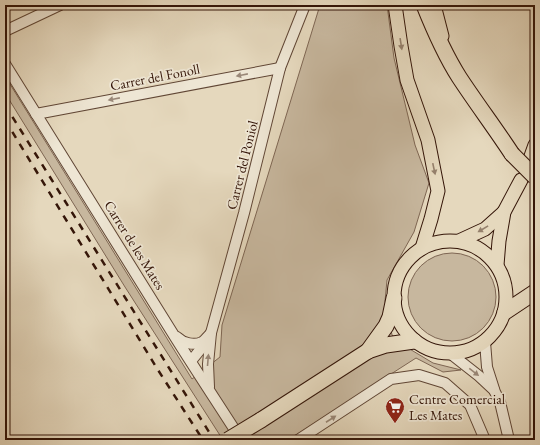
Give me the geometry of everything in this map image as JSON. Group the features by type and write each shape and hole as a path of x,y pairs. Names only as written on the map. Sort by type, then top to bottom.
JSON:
{"highway":[{"path":"424,5 445,51 459,76 528,178"},
{"path":"505,312 535,292"},
{"path":"368,351 386,326 390,317 394,298"},
{"path":"228,440 368,351 386,345 414,341"}],"main road":[{"path":"395,5 407,80 428,140 438,191 422,248"},
{"path":"434,5 445,51"},
{"path":"530,159 535,145"},
{"path":"459,241 485,229 504,212 528,178"},
{"path":"497,265 499,240 504,212"},
{"path":"459,241 474,245 481,249 497,265 506,288 505,312 503,319 495,331 485,342 473,349 458,353 444,354 426,348 414,341 406,332 400,322 395,306 394,298 396,281 401,270 409,259 422,248 436,242 459,241"}],"street":[{"path":"5,31 60,5"},
{"name":"Carrer del Poniol","path":"209,388 208,364 212,333 280,68 305,5"},
{"name":"Carrer de les Mates","path":"5,64 241,440"},
{"name":"Carrer del Fonoll","path":"36,114 280,68"},
{"path":"171,330 180,340 188,344 200,343 212,333"},
{"name":"Carrer del Poniol","path":"191,361 212,333"},
{"path":"485,342 487,367 495,392 500,402 509,440"},
{"path":"451,354 479,376 495,392"},
{"path":"298,440 391,379 419,375 445,383 470,406 485,440"}],"shaded area":[{"path":"320,5 387,5 394,58 415,145 429,183 414,232 387,280 385,301 392,335 408,348 433,363 461,370 443,372 416,358 288,440 223,440 125,287 5,93 5,76 192,379 220,357 222,325"},
{"path":"452,253 469,257 483,266 492,280 496,297 492,314 483,328 469,337 452,341 435,337 421,328 412,314 408,297 412,280 421,266 435,257"}],"railway":[{"path":"5,105 214,440"},
{"path":"5,120 158,370 203,440"}],"place":[{"name":"Centre Comercial Les Mates","path":"395,424"}]}
